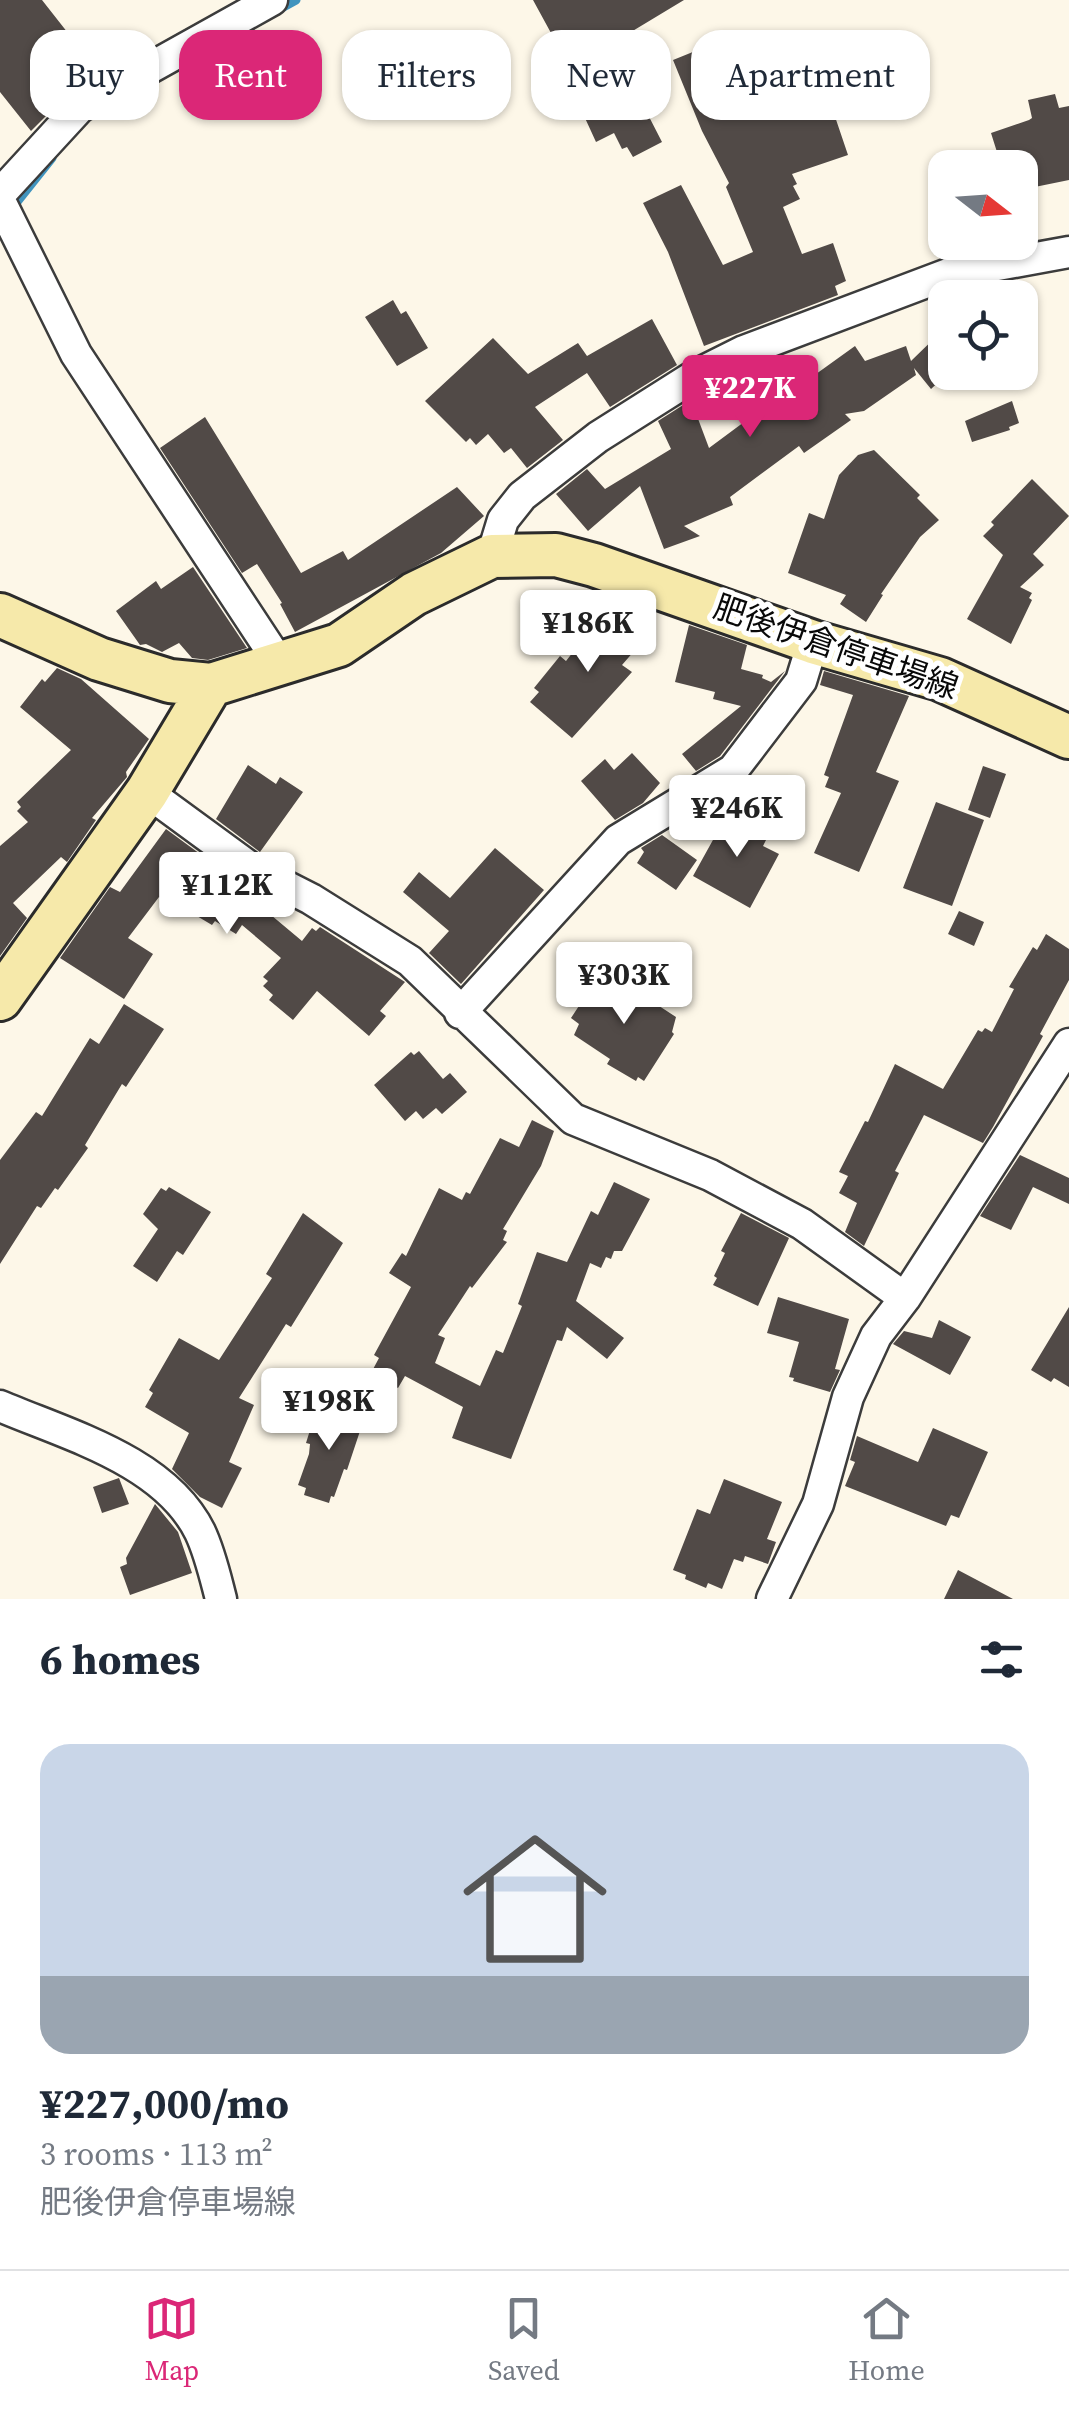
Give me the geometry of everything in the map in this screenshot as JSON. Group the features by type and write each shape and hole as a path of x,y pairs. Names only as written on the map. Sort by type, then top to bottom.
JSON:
{"main road":[{"name":"肥後伊倉停車場線","path":"211,685 339,644 414,594 492,556 556,555 813,642 940,679 1069,737"},
{"path":"0,614 99,659 170,680 211,685 147,792 0,999"}],"street":[{"path":"272,0 80,107 0,197 76,354 280,664"},
{"path":"492,556 503,520 522,496 598,437 696,375 744,351 948,274 1069,252"},
{"path":"460,1013 618,840 733,770 801,681 813,642"},
{"path":"147,792 252,869 311,898 410,962 574,1119 710,1176 802,1224 906,1298"},
{"path":"772,1599 818,1504 848,1397 876,1336 906,1298 1069,1044"},
{"path":"0,1406 108,1450 162,1483 198,1528 221,1599"}],"building":[{"path":"0,0 42,0 66,30 30,30 30,120 42,120 31,131 0,92"},
{"path":"533,0 684,0 634,30 549,30"},
{"path":"691,53 691,104 673,60"},
{"path":"1055,94 1059,108 1069,106 1069,180 1038,186 1038,150 996,150 991,133 1032,118 1028,100"},
{"path":"586,120 651,120 662,142 633,157 627,147 622,149 614,133 596,142"},
{"path":"698,120 836,120 848,155 792,174 800,199 783,207 802,254 833,243 846,281 835,286 838,295 704,346 668,252 643,203 681,185 723,265 753,252 726,187 729,183"},
{"path":"393,300 401,314 406,311 428,348 397,366 365,317"},
{"path":"652,319 677,365 610,407 587,373 535,407 563,440 527,468 511,448 504,453 488,434 476,445 470,438 466,442 425,401 493,338 528,374 578,343 587,356"},
{"path":"928,344 928,385 914,368 916,375 864,411 845,414 851,420 804,453 799,446 730,497 733,505 684,526 700,536 664,549 640,486 588,531 556,494 587,469 605,489 671,449 658,421 691,400 709,448 767,405 753,368 779,358 791,392 855,346 865,361 906,346 911,361"},
{"path":"1012,401 1019,423 1010,430 972,442 965,421"},
{"path":"205,417 301,573 343,551 348,560 457,487 484,516 441,553 295,632 257,564 242,573 160,448"},
{"path":"874,450 920,495 917,498 939,520 920,537 866,622 840,604 846,595 788,573 809,513 824,519 839,475 858,455"},
{"path":"1032,479 1069,516 1033,554 1044,565 1020,587 1032,593 1032,600 1011,644 967,619 1003,555 983,536 994,525 991,522"},
{"path":"193,567 247,648 208,660 192,658 179,643 162,652 140,645 116,611 156,581 161,589"},
{"path":"615,609 648,635 622,665 632,672 572,738 530,702 539,692 534,688 560,656 566,661 577,647 581,650"},
{"path":"689,625 747,645 741,669 763,675 771,682 785,671 720,756 696,771 682,754 741,706 713,699 715,692 675,682"},
{"path":"57,668 81,679 149,739 126,772 127,777 92,818 96,820 67,862 61,857 13,903 27,918 0,956 0,846 28,822 17,811 21,807 17,802 71,750 20,707 42,679 45,682"},
{"path":"824,671 909,696 876,772 899,781 859,872 814,853 841,793 825,787 829,777 824,775 853,695 820,685"},
{"path":"632,753 660,783 643,803 615,820 581,781 605,759 614,770"},
{"path":"248,765 276,784 280,777 303,792 260,852 216,819"},
{"path":"983,766 1006,774 990,818 968,810"},
{"path":"936,802 984,820 952,906 903,888"},
{"path":"729,811 769,834 763,846 779,854 750,908 693,876"},
{"path":"166,829 241,884 271,900 265,910 302,941 312,928 316,931 320,927 405,982 380,1011 386,1016 369,1036 317,991 293,1020 269,1000 273,995 263,986 268,981 263,977 281,958 242,925 236,934 159,897 128,938 153,954 124,999 60,958 110,887 120,892"},
{"path":"662,835 697,860 676,890 637,863 644,852 641,848"},
{"path":"495,848 544,890 461,984 429,953 449,931 403,892 419,872 450,898"},
{"path":"959,911 984,922 974,946 948,934"},
{"path":"1046,934 1069,949 1069,980 993,1127 983,1143 924,1115 895,1171 899,1173 864,1246 845,1232 857,1203 839,1193 848,1176 839,1172 895,1064 943,1089 978,1030 992,1032 1014,989 1009,987 1033,947 1037,950"},
{"path":"610,974 676,1017 674,1034 644,1081 638,1077 636,1081 607,1064 610,1059 574,1035 579,1024 571,1018 598,977 605,981"},
{"path":"124,1004 164,1029 126,1087 122,1084 85,1145 88,1148 58,1190 55,1188 41,1208 37,1206 0,1264 0,1160 36,1112 42,1116 90,1038 99,1044"},
{"path":"419,1051 443,1079 450,1073 467,1092 442,1114 436,1108 423,1119 416,1111 405,1121 374,1085 411,1052 414,1055"},
{"path":"532,1120 554,1131 541,1166 503,1229 507,1231 503,1240 507,1242 470,1286 438,1335 445,1338 435,1363 480,1386 496,1350 503,1353 522,1306 518,1304 537,1252 567,1262 591,1211 598,1215 614,1182 650,1199 622,1251 614,1251 611,1259 606,1257 601,1268 590,1263 576,1301 624,1338 607,1359 567,1327 562,1341 557,1340 511,1459 452,1438 463,1407 405,1376 398,1388 371,1373 379,1358 374,1355 411,1287 389,1273 402,1253 406,1256 439,1188 462,1200 466,1192 470,1194 500,1138 519,1147"},
{"path":"1020,1155 1069,1178 1069,1204 1033,1187 1011,1230 980,1216"},
{"path":"169,1187 211,1212 183,1255 177,1251 157,1282 133,1266 158,1229 143,1214 161,1188 166,1191"},
{"path":"303,1213 343,1243 291,1327 286,1324 239,1398 254,1405 229,1462 242,1468 222,1508 200,1497 172,1469 189,1433 145,1407 153,1393 149,1390 179,1338 219,1360 272,1278 266,1274"},
{"path":"741,1213 789,1238 758,1306 713,1285 725,1253 721,1251"},
{"path":"778,1297 849,1319 835,1369 840,1370 830,1392 789,1377 799,1342 767,1333"},
{"path":"1069,1307 1069,1387 1031,1370"},
{"path":"939,1320 971,1337 950,1375 893,1344 904,1331 932,1338"},
{"path":"323,1408 363,1422 347,1470 344,1469 329,1503 304,1495 306,1488 298,1485 309,1454 310,1444 306,1443 316,1411 321,1413"},
{"path":"933,1428 988,1452 959,1518 951,1515 946,1526 845,1486 855,1462 850,1460 857,1436 918,1462"},
{"path":"119,1478 129,1504 102,1513 93,1487"},
{"path":"724,1479 782,1502 767,1539 776,1542 768,1564 745,1556 743,1562 734,1559 722,1589 708,1583 706,1588 673,1570 697,1509 710,1514"},
{"path":"155,1504 178,1532 192,1573 130,1595 120,1567 127,1564 126,1558"},
{"path":"958,1570 1013,1599 944,1599"}],"waterway":[{"path":"276,11 296,0"},
{"path":"13,207 52,158"}]}
